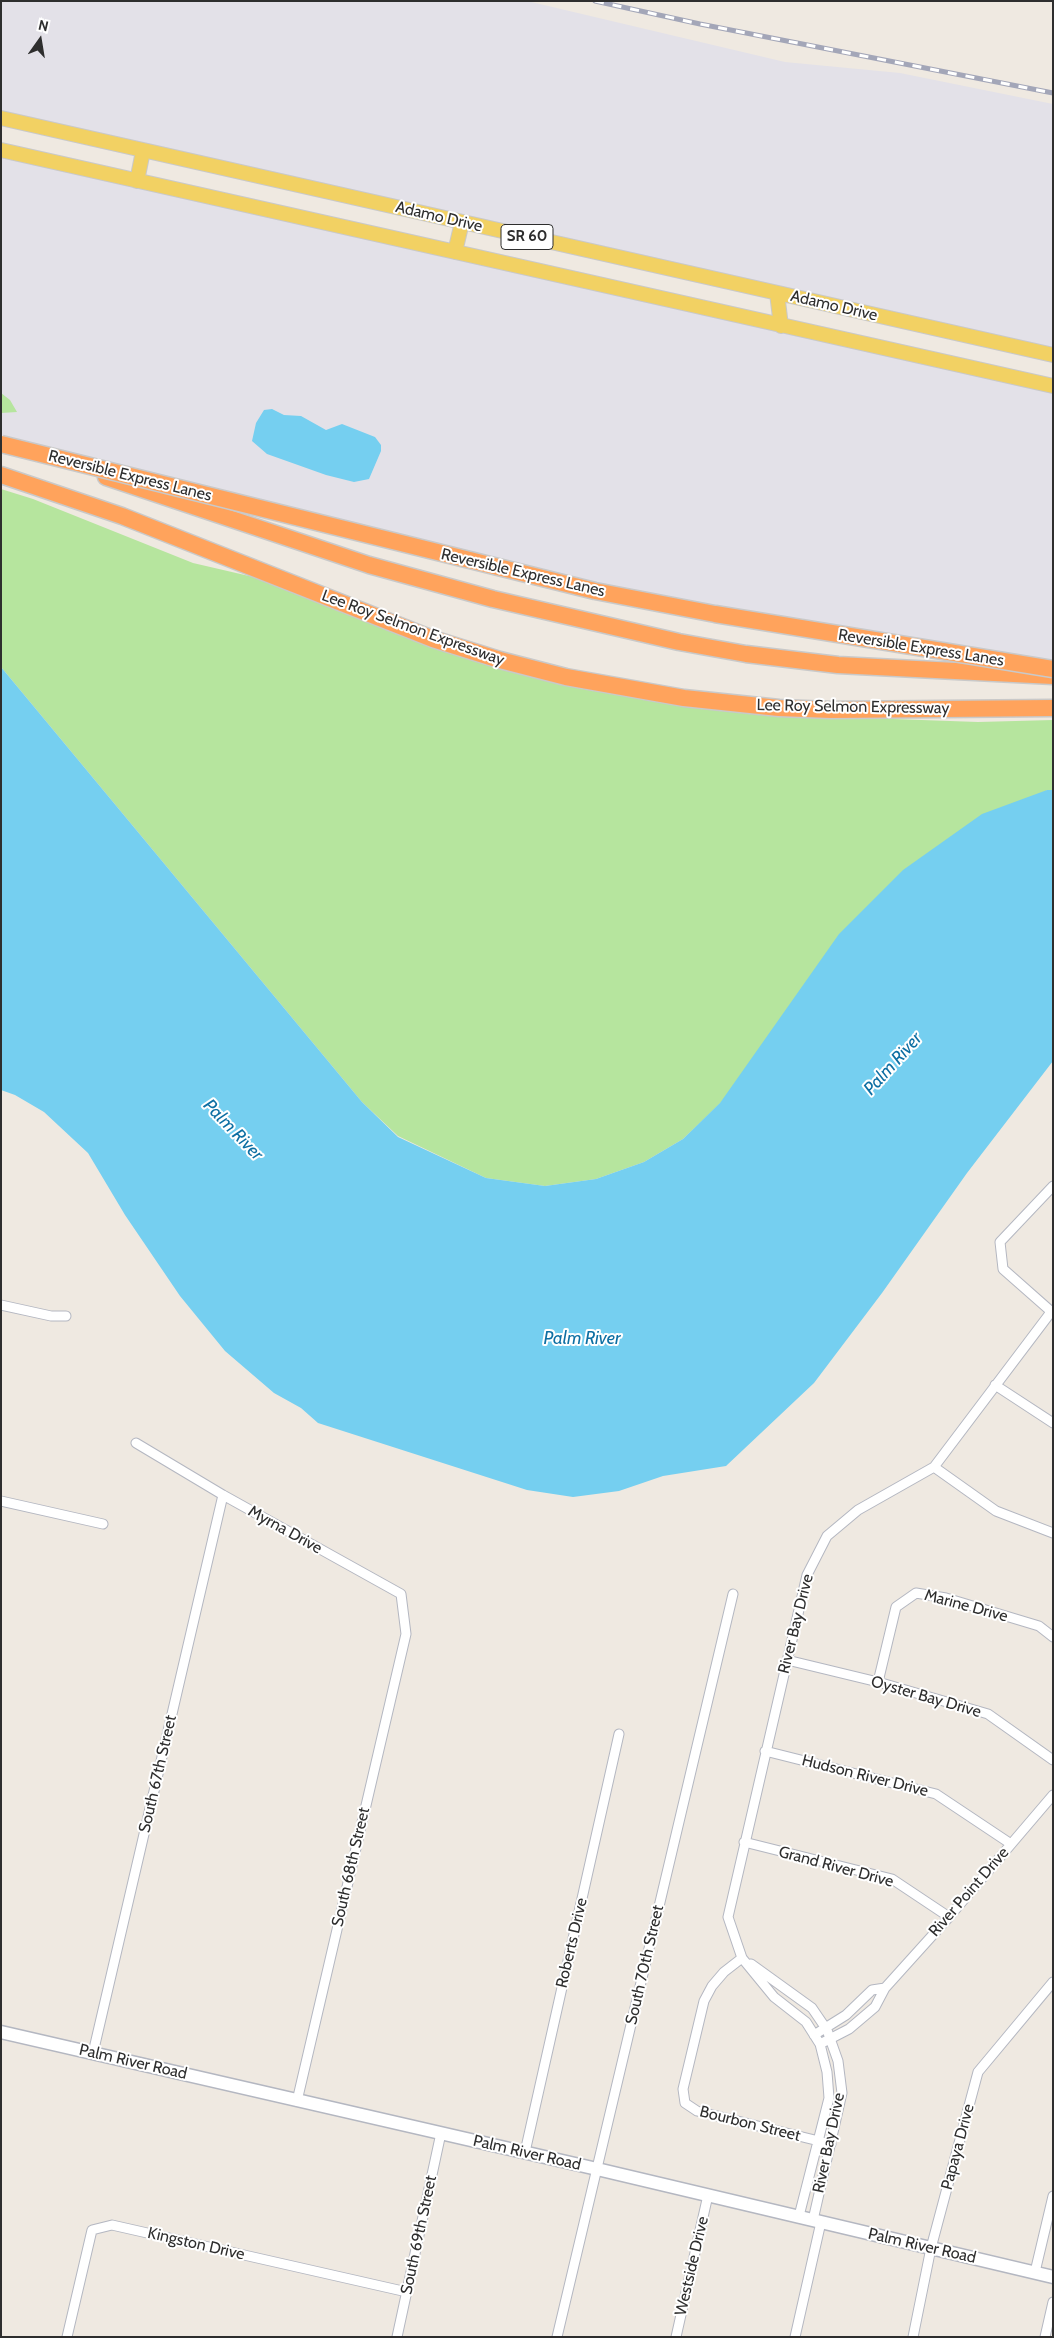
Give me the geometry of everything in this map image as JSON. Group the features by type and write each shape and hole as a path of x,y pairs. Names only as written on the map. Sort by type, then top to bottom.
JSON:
{"highway":[{"name":"Reversible Express Lanes","path":"1,442 517,573 611,594 731,617 1053,669"},
{"path":"1,442 368,565 493,599 620,630 713,649 802,661 873,668 1053,676"},
{"name":"Lee Roy Selmon Expressway","path":"1,475 122,516 433,639 500,660 566,677 650,693 779,708 841,710 1053,708"}],"main road":[{"name":"Adamo Drive","path":"1,118 1053,355"},
{"name":"Adamo Drive","path":"1,150 1053,386"},
{"path":"137,181 144,151"},
{"path":"454,252 462,222"},
{"path":"777,293 781,326"}],"street":[{"name":"River Bay Drive","path":"799,2216 829,2098 828,2072 820,2044 806,2022 774,1997 742,1958 728,1917 807,1575 827,1536 858,1510 934,1466 1052,1312 1003,1269 1000,1242 1052,1188"},
{"path":"1,1305 51,1316 66,1316"},
{"path":"995,1385 1053,1422"},
{"name":"Myrna Drive","path":"136,1443 224,1495 401,1594 406,1634"},
{"path":"934,1466 996,1511 1053,1533"},
{"name":"South 67th Street","path":"93,2053 224,1495"},
{"path":"1,1501 103,1524"},
{"name":"Marine Drive","path":"878,1682 896,1607 916,1592 946,1598 1039,1626 1053,1637"},
{"name":"South 70th Street","path":"557,2337 733,1594"},
{"name":"South 68th Street","path":"297,2100 406,1634"},
{"name":"Oyster Bay Drive","path":"787,1660 878,1682 988,1714 1053,1760"},
{"name":"Roberts Drive","path":"525,2152 619,1734"},
{"name":"Hudson River Drive","path":"765,1751 936,1794 1010,1844"},
{"name":"River Point Drive","path":"820,2044 849,2029 875,2007 885,1988 949,1917 1053,1795"},
{"name":"Grand River Drive","path":"744,1842 892,1879 949,1917"},
{"name":"River Bay Drive","path":"742,1958 812,2008 826,2028 838,2061 842,2093 795,2337"},
{"name":"Bourbon Street","path":"742,1958 724,1972 712,1986 704,2001 683,2089 685,2104 697,2111 831,2144"},
{"name":"Papaya Drive","path":"912,2337 931,2248 978,2072 1053,1982"},
{"name":"River Point Drive","path":"814,2035 846,2015 872,1990 885,1988"},
{"name":"Palm River Road","path":"1,2032 525,2152 1053,2277"},
{"name":"South 69th Street","path":"397,2337 441,2133"},
{"name":"Westside Drive","path":"676,2337 708,2195"},
{"path":"1035,2272 1053,2196"},
{"name":"Kingston Drive","path":"67,2337 92,2230 112,2225 407,2292"},
{"path":"1045,2337 1053,2302"}],"shaded area":[{"path":"1,1 527,1 785,62 900,73 1053,104 1053,349 1,111"},
{"path":"1,148 1053,387 1053,674 767,627 1,436"}],"green space":[{"path":"1,393 10,400 17,412 1,413"},
{"path":"1,489 33,499 193,563 262,579 458,642 593,675 740,704 865,718 978,722 1053,720 1053,790 1047,790 683,1139 644,1162 596,1179 545,1186 486,1178 398,1136 362,1102 1,667"}],"water":[{"path":"272,409 284,415 301,416 326,430 342,424 375,437 381,445 381,451 369,479 354,482 326,475 267,454 252,441 256,423 264,410"},
{"name":"Palm River","path":"1,667 362,1102 398,1137 486,1178 545,1186 596,1179 644,1162 683,1139 720,1103 839,934 903,870 982,814 1047,790 1053,790 1053,1061 967,1173 882,1293 814,1383 726,1466 663,1476 619,1491 573,1497 527,1490 318,1423 301,1408 274,1393 225,1351 180,1296 125,1215 88,1153 44,1112 15,1095 1,1090"}],"railway":[{"path":"595,1 700,24 1053,93"}]}
